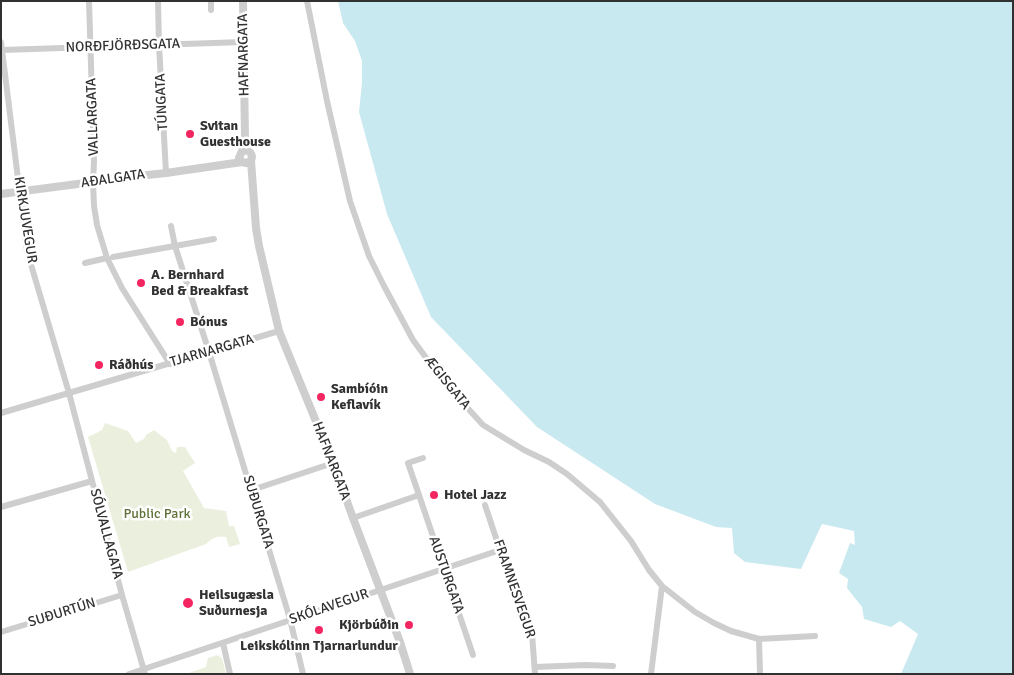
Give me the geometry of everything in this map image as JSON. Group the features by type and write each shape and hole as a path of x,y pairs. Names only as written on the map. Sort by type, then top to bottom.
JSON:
{"street":[{"name":"VALLARGATA","path":"89,1 93,182 97,224 122,288 170,364"},
{"name":"TÚNGATA","path":"158,1 166,173"},
{"path":"211,1 211,10"},
{"name":"HAFNARGATA","path":"243,1 245,157 253,186 259,246 279,331 333,463 400,642 410,674"},
{"name":"ÆGISGATA","path":"307,1 350,201 369,256 412,340 444,382 483,425 555,466 600,502 631,541 649,570 662,586 696,612 731,631 759,638 815,636"},
{"name":"KIRKJUVEGUR","path":"1,42 27,251 69,393"},
{"name":"NORÐFJÖRÐSGATA","path":"2,50 244,42"},
{"path":"1,114 10,113"},
{"name":"AÐALGATA","path":"1,194 166,173 225,164 245,157"},
{"path":"171,226 175,246 210,352"},
{"path":"84,263 214,239"},
{"name":"TJARNARGATA","path":"1,413 279,331"},
{"name":"SUÐURGATA","path":"210,352 290,620 303,674"},
{"name":"SÓLVALLAGATA","path":"69,393 144,671"},
{"name":"AUSTURGATA","path":"423,458 408,463 473,655"},
{"path":"252,490 333,463"},
{"path":"1,507 92,481"},
{"path":"352,518 419,496"},
{"name":"FRAMNESVEGUR","path":"485,505 532,634 535,670"},
{"name":"SKÓLAVEGUR","path":"129,674 144,671 222,642 500,550"},
{"path":"651,674 662,586"},
{"name":"SUÐURTÚN","path":"1,632 122,594"},
{"path":"759,638 760,674"},
{"path":"222,642 230,674"},
{"path":"535,670 586,665 613,666"}],"green space":[{"name":"Public Park","path":"105,423 128,431 136,443 154,430 167,440 172,451 176,453 177,447 185,447 195,463 183,471 204,508 226,511 229,526 234,526 240,544 229,547 226,537 217,537 206,544 128,572 88,437 102,430"},
{"path":"217,655 222,658 226,674 186,674 206,667 208,658"}],"water":[{"path":"338,1 1013,1 1013,674 901,674 918,634 900,621 891,627 864,619 862,607 847,588 848,579 839,573 850,543 855,545 854,531 822,524 801,569 745,562 734,553 732,528 716,527 655,504 537,427 431,317 387,214 359,112 362,61 355,41 343,23"}],"place":[{"name":"Svitan Guesthouse","path":"190,134"},
{"name":"A. Bernhard Bed & Breakfast","path":"141,283"},
{"name":"Bónus","path":"180,322"},
{"name":"Ráðhús","path":"99,365"},
{"name":"Sambíóin Keflavík","path":"321,397"},
{"name":"Hotel Jazz","path":"434,495"},
{"name":"Heilsugæsla Suðurnesja","path":"188,603"},
{"name":"Kjörbúðin","path":"409,625"},
{"name":"Leikskólinn Tjarnarlundur","path":"319,630"}]}
